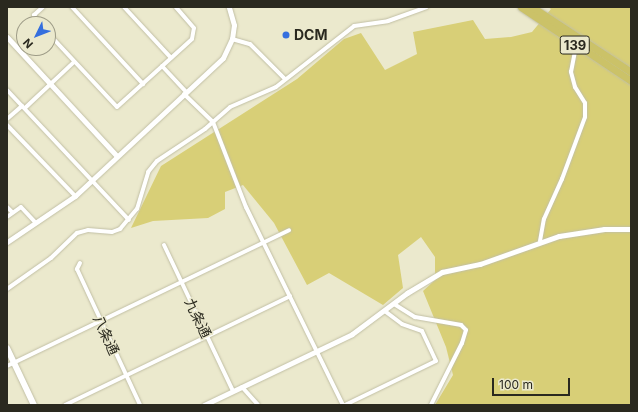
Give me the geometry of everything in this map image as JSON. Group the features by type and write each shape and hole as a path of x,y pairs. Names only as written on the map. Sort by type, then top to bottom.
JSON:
{"highway":[{"name":"139","path":"521,7 576,46 631,81"},
{"name":"139","path":"532,7 631,72"}],"main road":[{"path":"7,348 34,405"}],"street":[{"path":"35,16 43,7"},
{"path":"72,7 143,84"},
{"path":"124,7 171,58"},
{"path":"56,42 117,107 171,58 194,34 191,23 176,7"},
{"path":"180,11 184,7"},
{"path":"7,242 75,196 223,58 232,39 234,25 229,7"},
{"path":"7,289 51,258 78,233 88,230 112,232 129,220 137,209 148,172 157,161 213,122 230,107 276,87 354,26 388,20 427,7"},
{"path":"7,37 118,156"},
{"path":"232,39 250,44 285,79"},
{"path":"540,241 544,219 562,179 585,117 585,103 575,86 571,72 576,46"},
{"path":"7,119 23,107 74,62"},
{"path":"162,66 213,122 246,207 344,405 436,361 422,331 402,324 385,311"},
{"path":"7,90 129,220"},
{"path":"7,125 75,196"},
{"path":"7,207 12,212"},
{"path":"7,217 21,207 36,223"},
{"path":"204,405 352,334 442,272 480,264 540,241 604,229 631,229"},
{"path":"7,366 100,323 289,230"},
{"name":"九条通","path":"164,245 180,283 233,391"},
{"name":"八条通","path":"80,264 77,269 100,323 140,405"},
{"path":"65,405 290,296"},
{"path":"394,304 415,317 461,325 466,330 462,343 431,405"},
{"path":"242,387 258,405"}],"shaded area":[{"path":"548,7 631,7 631,405 435,405 453,375 446,347 423,291 435,280 435,257 421,237 398,255 403,288 383,305 329,273 307,285 274,223 243,185 225,192 225,209 208,218 153,221 131,228 161,166 297,79 344,39 361,33 385,70 417,54 413,32 473,20 485,39 511,37 532,32 551,9"}],"place":[{"name":"DCM","path":"286,35"}]}
